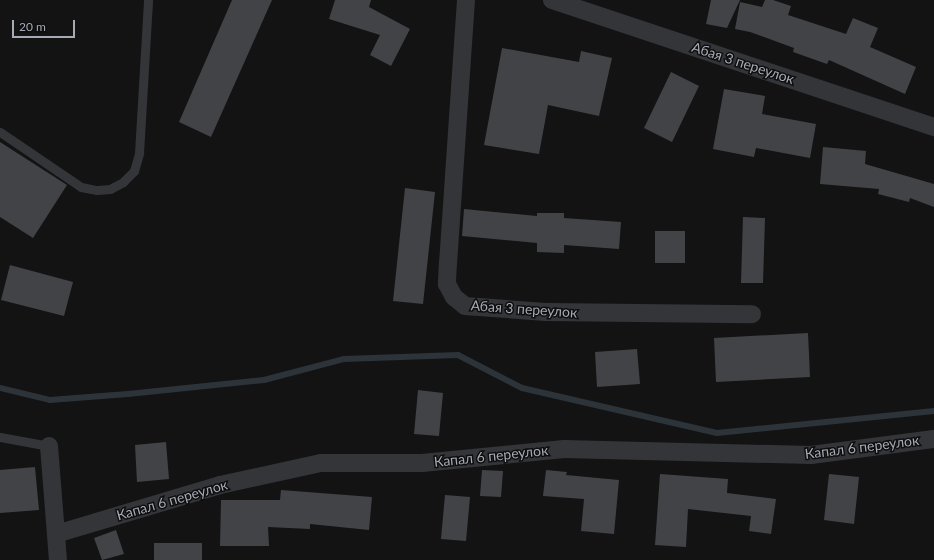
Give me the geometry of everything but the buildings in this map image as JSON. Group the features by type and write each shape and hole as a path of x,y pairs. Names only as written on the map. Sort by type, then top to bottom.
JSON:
{"street":[{"name":"Абая 3 переулок","path":"466,0 447,284 454,297 465,306 546,312 752,314"},
{"name":"Абая 3 переулок","path":"552,0 934,127"},
{"name":"Капал 6 переулок","path":"56,534 220,485 321,463 422,463 564,449 811,455 934,439"},
{"path":"49,446 58,560"}],"lane":[{"path":"0,132 81,187 97,190 110,189 123,182 134,170 139,153 148,0"},
{"path":"0,436 49,446"}],"waterway":[{"path":"0,388 50,400 128,394 264,380 344,359 458,355 522,388 717,433 934,411"}]}
